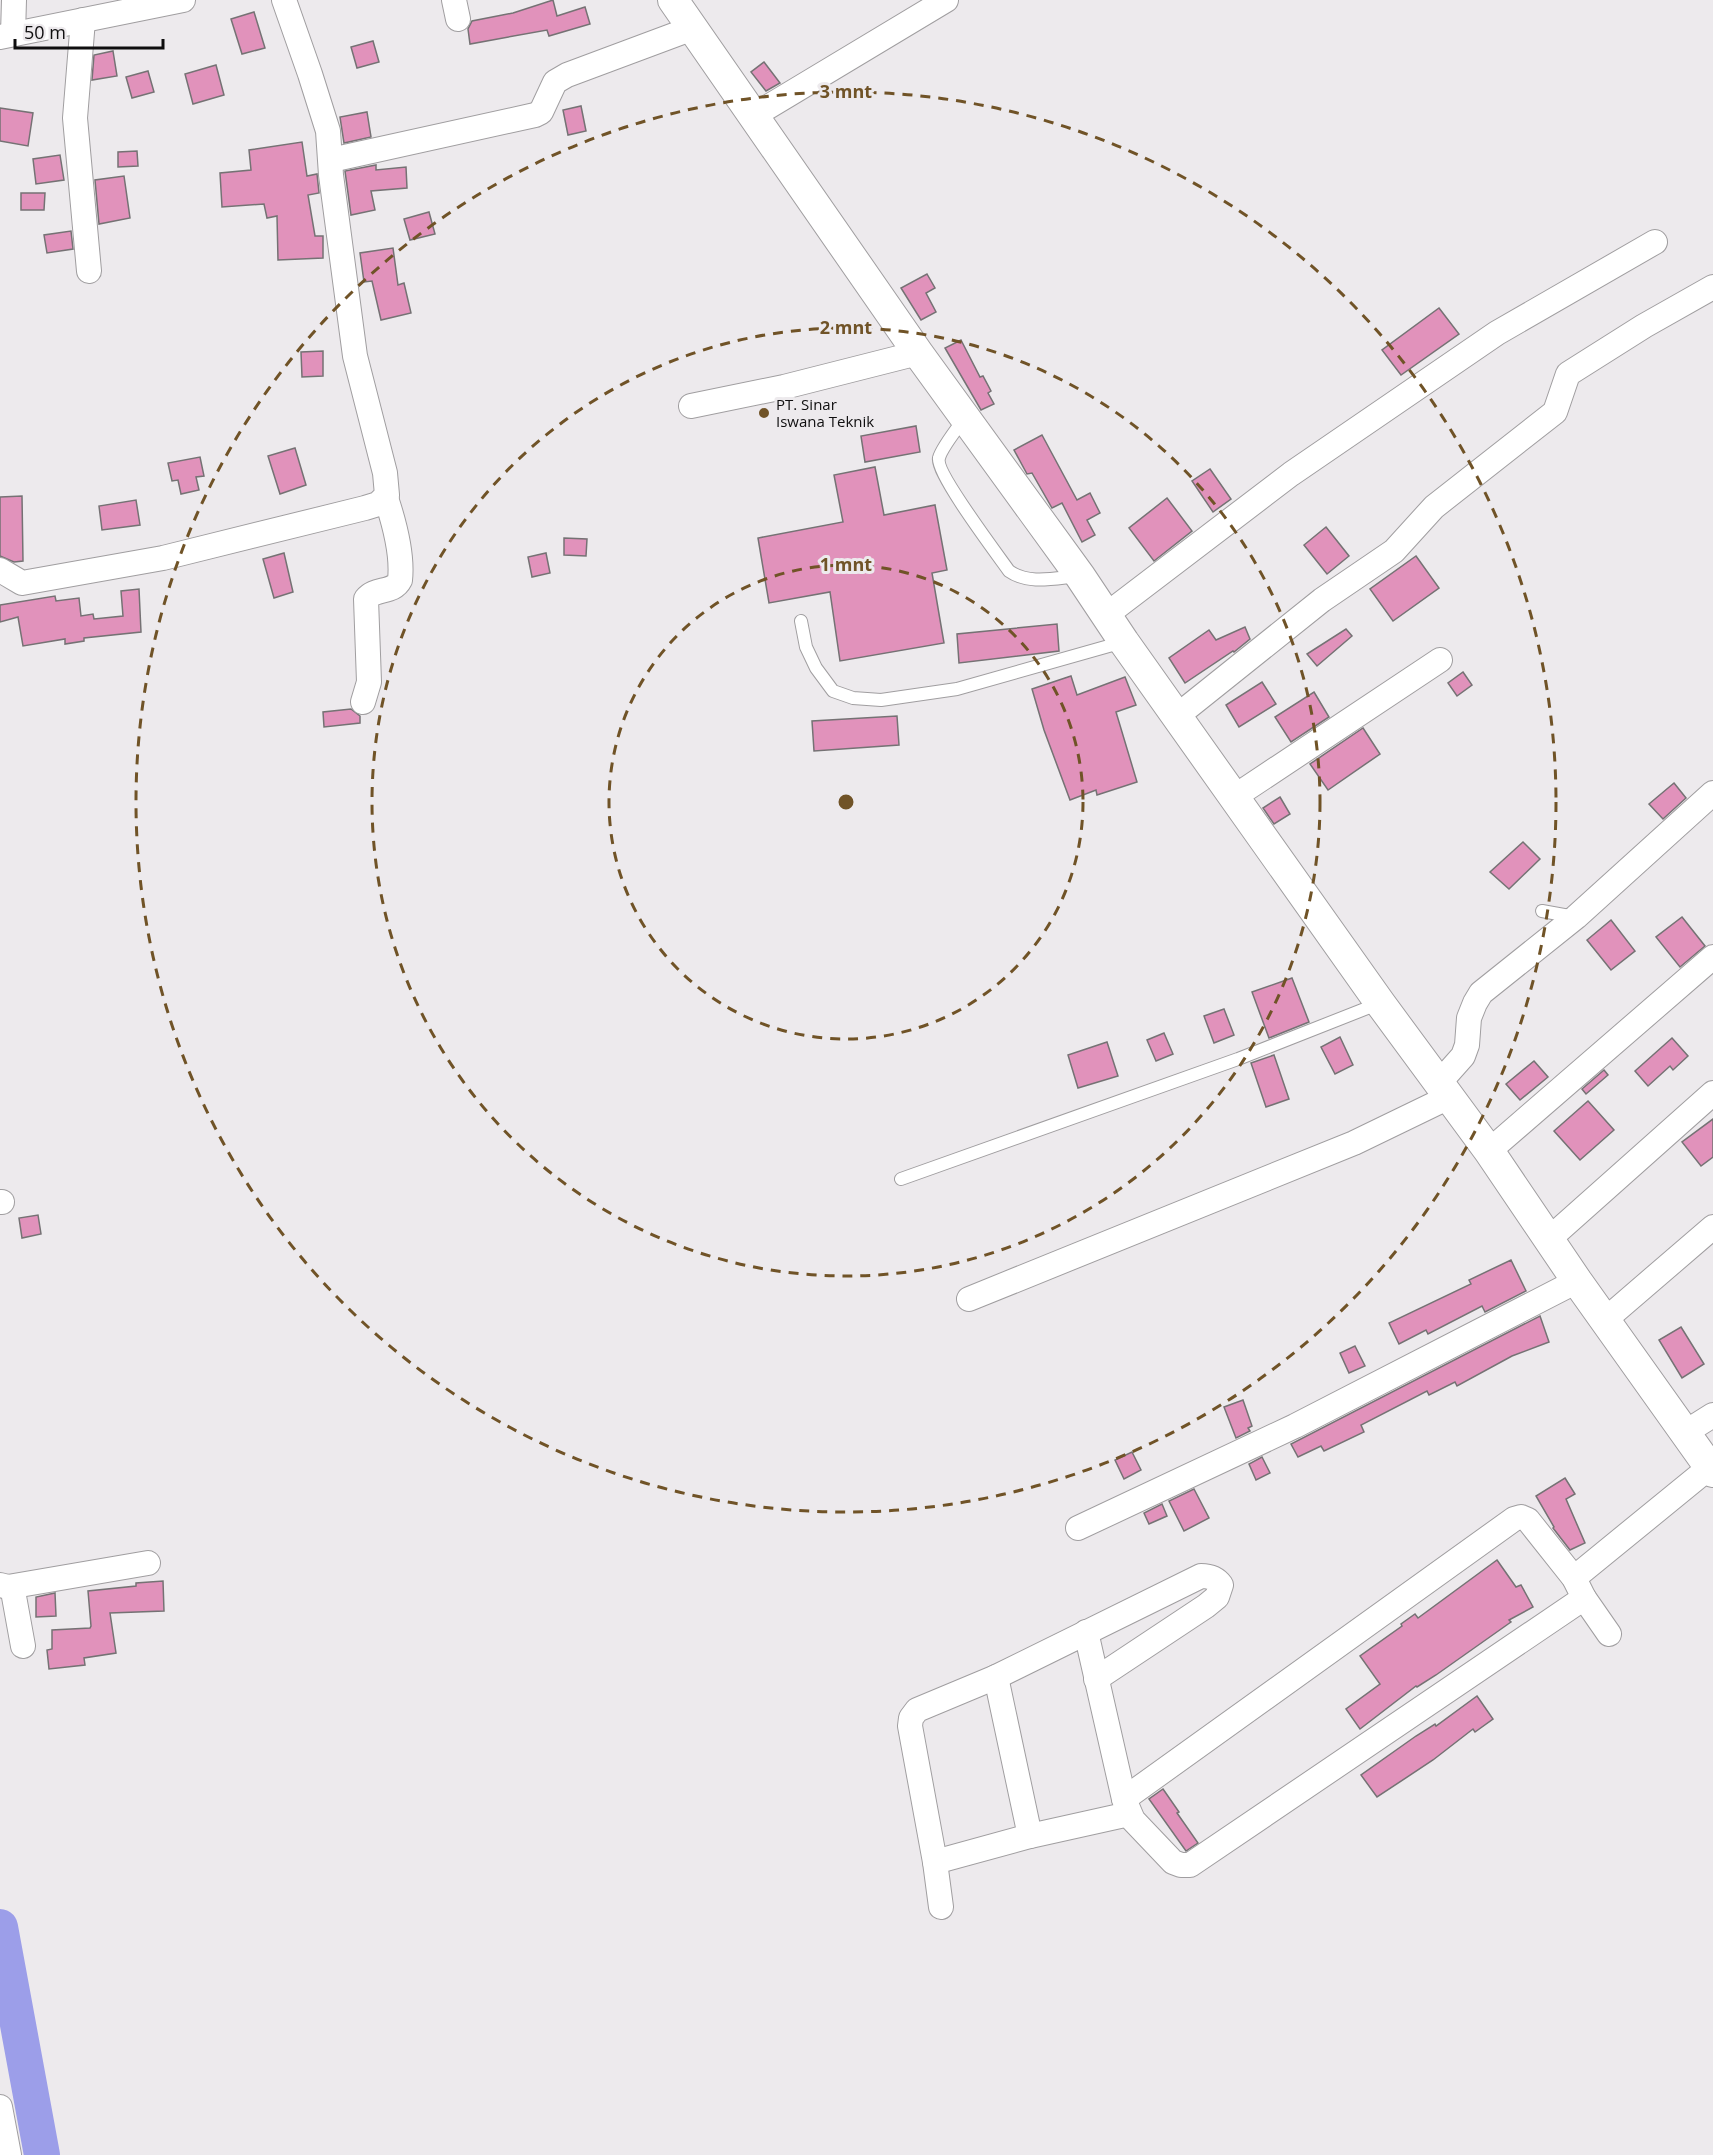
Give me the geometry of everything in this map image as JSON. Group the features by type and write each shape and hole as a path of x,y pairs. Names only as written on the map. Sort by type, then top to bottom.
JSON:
{"street":[{"path":"14,0 7,35 83,20 132,6 183,0"},
{"path":"284,0 328,131 331,175 355,356 385,473 386,498 393,524 400,580 394,588 373,592 366,599 369,682 363,702"},
{"path":"673,0 918,353 1080,576 1124,642 1380,1003 1489,1151 1577,1281 1712,1469 1579,1588 1190,1865 1173,1862 1127,1806 1086,1632"},
{"path":"753,116 946,0"},
{"path":"83,20 75,118 89,271"},
{"path":"331,160 535,115 541,112 555,82 567,75 693,28"},
{"path":"1106,615 1291,474 1497,333 1655,242"},
{"path":"1177,716 1322,600 1394,551 1434,507 1555,412 1568,374 1644,326 1713,287"},
{"path":"691,406 784,387 918,353"},
{"path":"0,570 22,583 46,580 163,558 365,508 378,504 386,498"},
{"path":"1234,797 1440,660"},
{"path":"969,1299 1354,1143 1444,1090 1463,1056 1467,1045 1469,1018 1474,1003 1481,993 1576,917 1713,793"},
{"path":"1489,1151 1713,957"},
{"path":"1549,1239 1713,1093"},
{"path":"1605,1320 1713,1227"},
{"path":"1078,1528 1295,1426 1577,1281"},
{"path":"1686,1432 1713,1415"},
{"path":"935,1862 1127,1806 1514,1519 1521,1517 1528,1520 1579,1588 1609,1634"},
{"path":"4,1586 148,1563"},
{"path":"941,1907 910,1726 911,1718 917,1710 996,1677 1201,1576 1217,1580 1221,1585 1217,1597 1206,1606 1096,1679"},
{"path":"4,1586 13,1591 23,1646"},
{"path":"996,1677 1030,1836"},
{"path":"0,2108 9,2155"}],"lane":[{"path":"965,417 939,457 939,466 1009,571 1018,577 1030,580 1080,576"},
{"path":"801,621 806,647 816,668 833,690 853,698 881,700 957,689 1124,642"},
{"path":"1542,911 1576,917"},
{"path":"901,1179 1238,1059 1380,1003"}],"building":[{"path":"553,0 557,16 585,7 590,24 549,36 547,30 470,44 468,29 472,21 513,13"},
{"path":"254,12 265,48 242,54 231,19"},
{"path":"373,41 379,62 357,68 351,47"},
{"path":"113,51 117,76 92,80 94,55"},
{"path":"764,62 780,83 766,91 751,72"},
{"path":"216,65 224,95 193,104 185,74"},
{"path":"148,71 154,92 132,98 126,77"},
{"path":"581,106 586,131 568,135 563,110"},
{"path":"0,108 33,113 28,146 0,141"},
{"path":"367,112 371,137 344,143 340,117"},
{"path":"302,142 307,176 317,174 319,193 308,195 315,236 323,236 323,258 278,260 277,216 267,218 264,204 222,207 220,173 251,170 249,150"},
{"path":"137,151 138,166 118,167 118,152"},
{"path":"60,155 64,180 36,184 33,159"},
{"path":"376,165 376,170 406,167 407,188 371,191 375,210 351,215 345,171"},
{"path":"124,176 130,218 99,224 95,180"},
{"path":"21,193 45,193 44,210 21,210"},
{"path":"429,212 435,234 410,240 404,219"},
{"path":"71,231 73,249 47,253 44,235"},
{"path":"393,248 398,285 404,283 411,313 381,320 372,281 364,282 360,253"},
{"path":"927,274 935,288 926,293 936,312 921,320 901,288"},
{"path":"1439,308 1459,334 1401,375 1382,350"},
{"path":"961,340 980,377 983,376 991,391 988,393 994,404 981,410 945,348"},
{"path":"323,351 323,376 302,377 301,352"},
{"path":"916,426 920,452 865,462 861,436"},
{"path":"1042,435 1077,500 1090,493 1100,513 1087,520 1095,535 1082,542 1062,503 1052,508 1032,473 1027,474 1014,450"},
{"path":"295,448 306,485 280,494 268,456"},
{"path":"200,457 204,476 196,477 199,490 181,494 178,480 172,481 168,463"},
{"path":"875,467 884,515 935,505 947,570 932,573 944,643 840,661 830,592 769,603 758,538 843,522 834,475"},
{"path":"1210,469 1231,499 1213,512 1192,481"},
{"path":"22,496 23,561 14,562 0,556 0,497"},
{"path":"1167,498 1192,531 1154,561 1129,528"},
{"path":"136,500 140,525 102,530 99,506"},
{"path":"1326,527 1349,556 1327,574 1304,545"},
{"path":"564,538 587,539 586,556 564,555"},
{"path":"284,553 293,592 274,598 263,559"},
{"path":"546,553 550,573 532,577 528,557"},
{"path":"1416,556 1439,588 1393,621 1370,589"},
{"path":"139,589 141,632 84,638 84,641 65,644 65,639 23,646 18,617 0,622 0,605 55,596 56,601 79,598 81,616 93,614 94,619 123,616 121,591"},
{"path":"1057,624 1059,651 959,663 957,634"},
{"path":"1245,627 1250,639 1185,683 1169,658 1209,630 1216,640"},
{"path":"1346,629 1352,636 1317,666 1307,654"},
{"path":"1463,672 1472,685 1457,696 1448,683"},
{"path":"1071,676 1077,695 1125,677 1136,705 1116,712 1137,782 1097,795 1096,790 1070,800 1044,730 1032,689"},
{"path":"1262,682 1276,704 1239,727 1226,705"},
{"path":"1314,692 1329,717 1291,742 1275,717"},
{"path":"351,709 360,716 360,723 324,727 323,712"},
{"path":"897,716 899,745 814,751 812,721"},
{"path":"1363,728 1380,754 1328,790 1310,764"},
{"path":"1674,783 1686,798 1663,819 1649,804"},
{"path":"1280,797 1290,814 1274,824 1263,808"},
{"path":"1523,842 1540,859 1509,889 1490,872"},
{"path":"1682,917 1705,946 1680,967 1656,937"},
{"path":"1611,920 1635,951 1611,970 1587,940"},
{"path":"1292,978 1309,1022 1269,1038 1252,992"},
{"path":"1224,1009 1234,1035 1214,1043 1204,1016"},
{"path":"1164,1033 1173,1054 1156,1061 1147,1040"},
{"path":"1340,1037 1353,1065 1335,1074 1321,1047"},
{"path":"1672,1038 1688,1056 1673,1070 1670,1066 1648,1086 1635,1071"},
{"path":"1107,1042 1118,1076 1078,1088 1068,1055"},
{"path":"1274,1055 1289,1099 1266,1107 1251,1063"},
{"path":"1534,1061 1548,1077 1520,1100 1506,1084"},
{"path":"1604,1070 1608,1075 1586,1094 1582,1089"},
{"path":"1588,1101 1614,1130 1580,1160 1554,1131"},
{"path":"1713,1119 1713,1157 1701,1166 1682,1142"},
{"path":"38,1215 41,1234 22,1238 19,1218"},
{"path":"1511,1260 1526,1291 1485,1312 1482,1306 1428,1334 1426,1330 1399,1344 1389,1323 1471,1284 1469,1280"},
{"path":"1540,1316 1549,1342 1512,1356 1457,1386 1455,1382 1429,1395 1427,1391 1361,1425 1364,1432 1324,1451 1321,1446 1298,1457 1291,1444"},
{"path":"1681,1327 1704,1364 1682,1378 1659,1340"},
{"path":"1355,1346 1365,1366 1349,1373 1340,1353"},
{"path":"1243,1400 1252,1426 1248,1428 1250,1431 1236,1438 1224,1407"},
{"path":"1132,1452 1141,1470 1124,1479 1115,1460"},
{"path":"1262,1457 1270,1473 1256,1480 1249,1464"},
{"path":"1565,1478 1575,1494 1566,1499 1585,1543 1570,1550 1553,1528 1536,1496"},
{"path":"1194,1489 1209,1518 1184,1531 1169,1501"},
{"path":"1162,1504 1167,1516 1149,1524 1144,1513"},
{"path":"1497,1560 1516,1587 1521,1585 1533,1607 1509,1620 1511,1622 1436,1675 1416,1686 1360,1729 1346,1709 1380,1684 1360,1656 1415,1614 1418,1618"},
{"path":"163,1581 164,1611 110,1613 116,1653 84,1658 85,1665 49,1669 47,1650 52,1649 52,1630 90,1628 91,1626 88,1591"},
{"path":"55,1593 56,1616 36,1617 36,1597"},
{"path":"1477,1696 1493,1719 1475,1732 1473,1729 1433,1760 1377,1797 1361,1775"},
{"path":"1163,1789 1198,1843 1186,1851 1149,1799"}],"waterway":[{"path":"0,1927 42,2155"}],"place":[{"name":"PT. Sinar Iswana Teknik","path":"764,413"}]}
